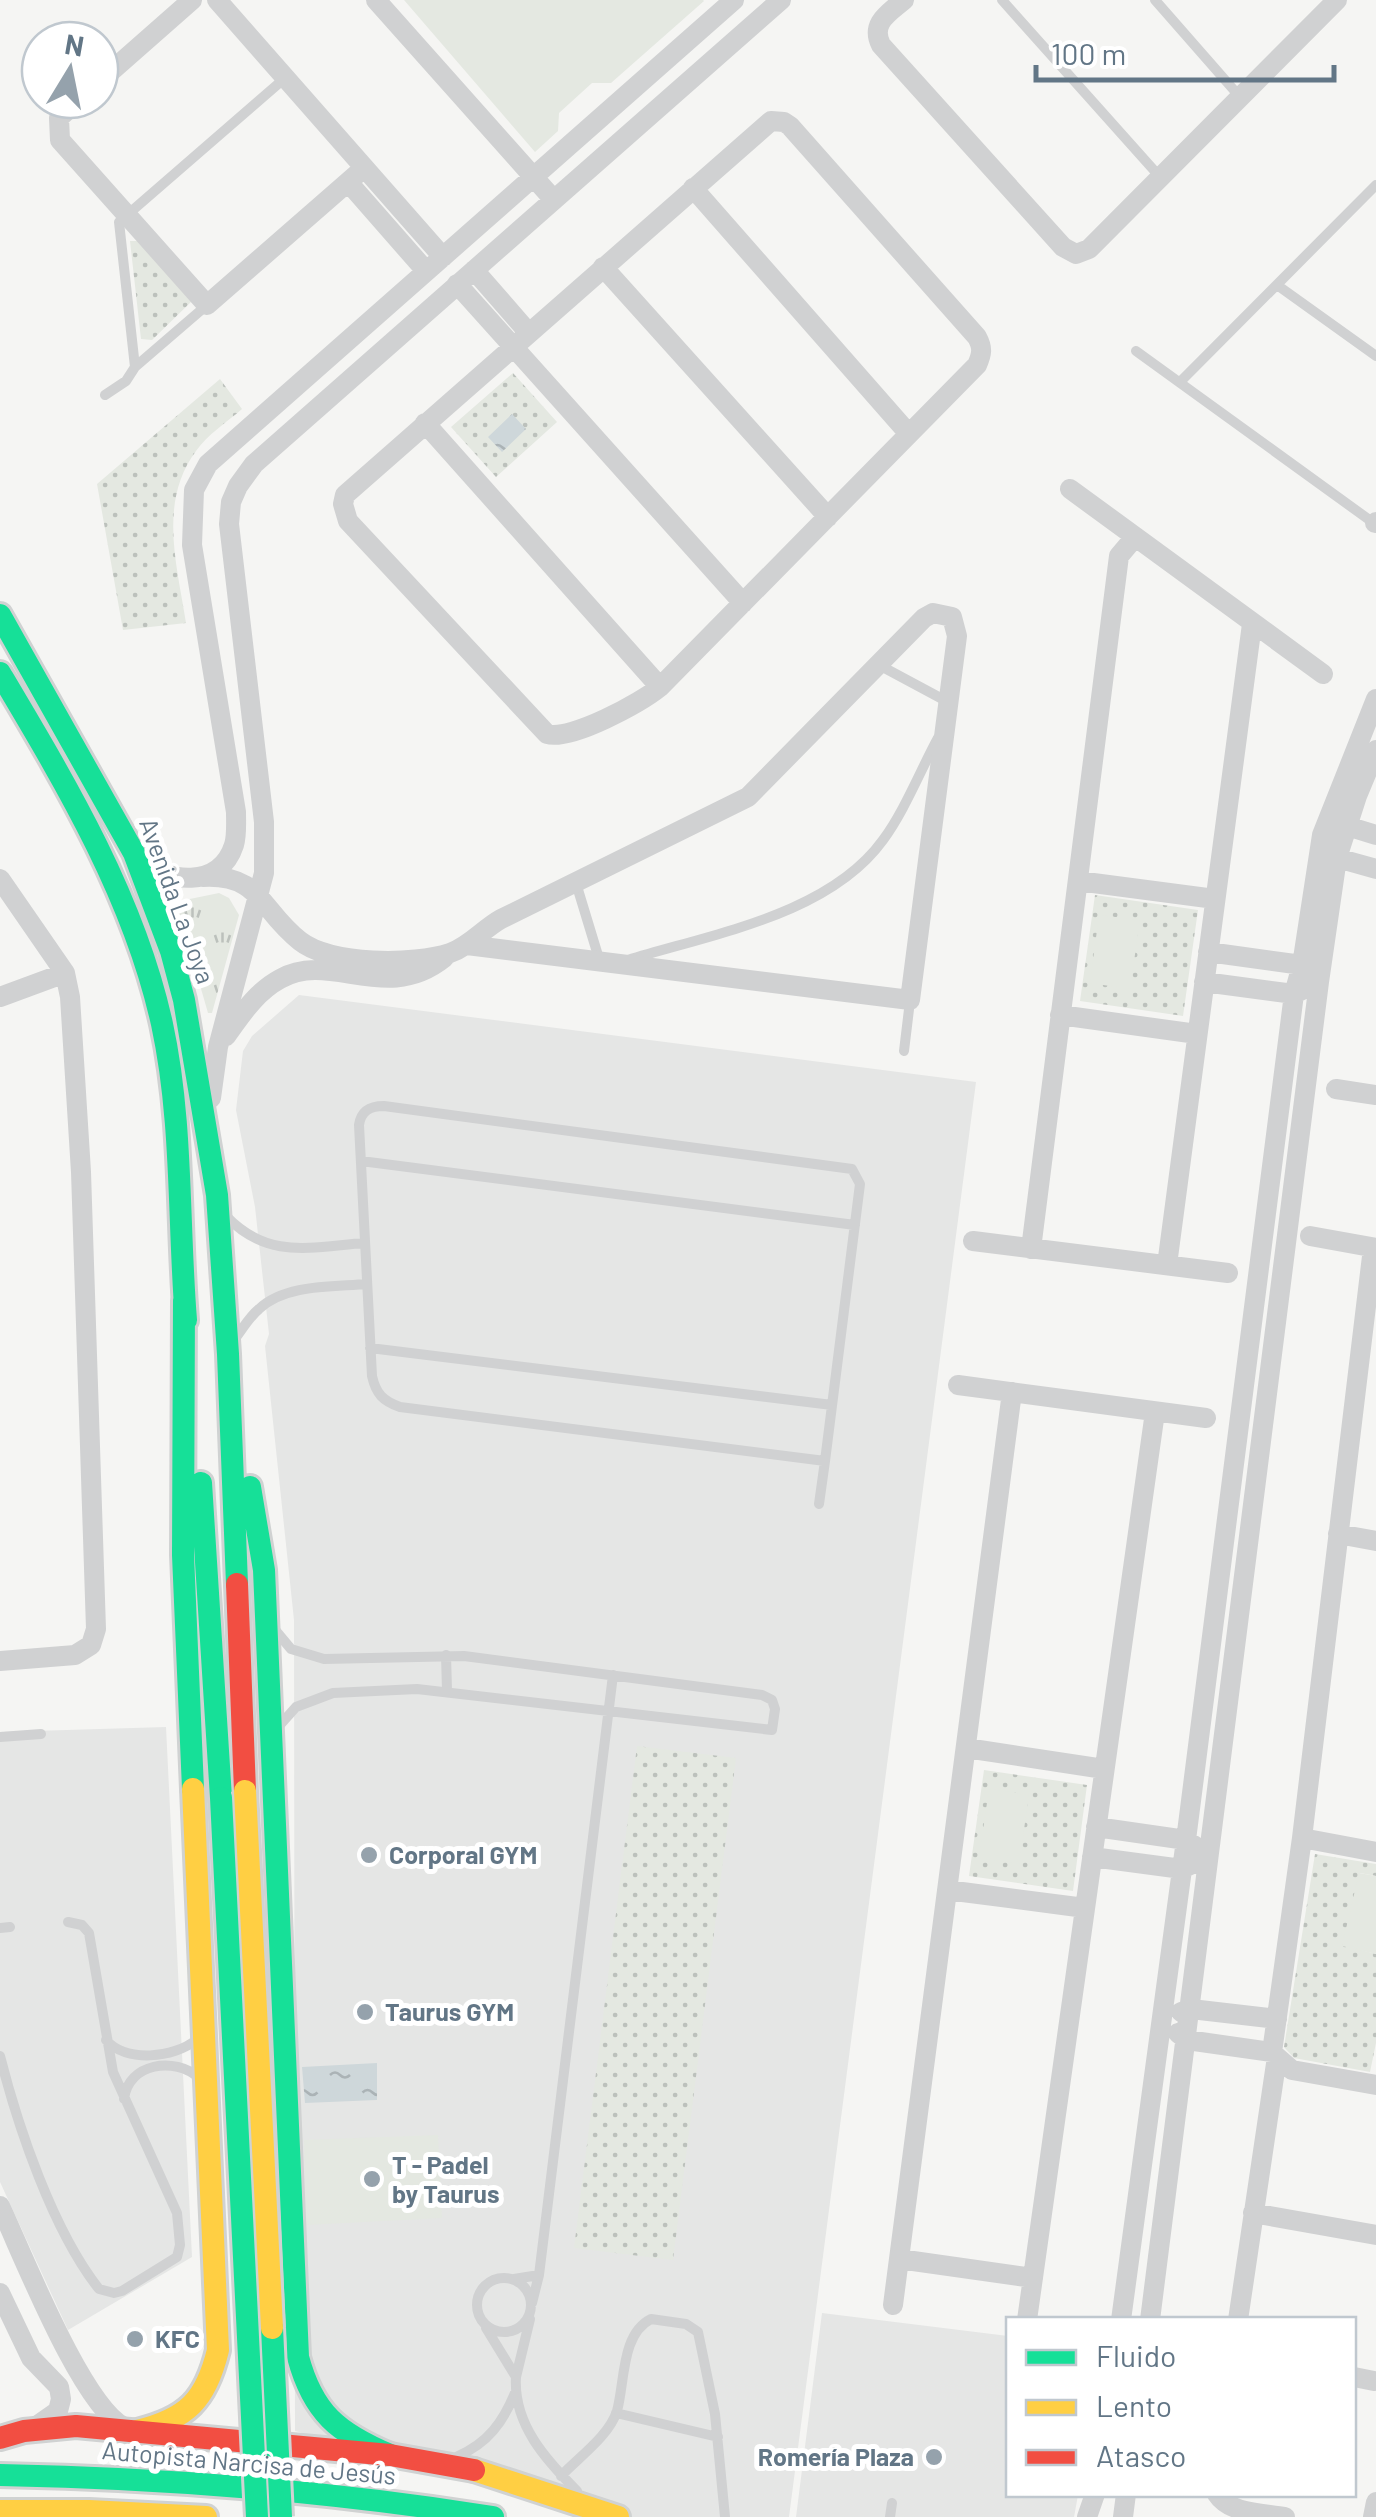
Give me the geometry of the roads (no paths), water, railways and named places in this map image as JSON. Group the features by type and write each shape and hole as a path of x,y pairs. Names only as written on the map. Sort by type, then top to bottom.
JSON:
{"main road":[{"name":"Avenida La Joya","path":"0,615 134,853 171,951 184,1000 213,1160 228,1352"},
{"name":"Avenida La Joya","path":"0,674 104,861 135,933 151,983 171,1086 184,1300"},
{"path":"184,1300 208,1552 256,2517"},
{"path":"134,2430 164,2426 200,2398 215,2366 218,2328 182,1555 184,1300"},
{"path":"228,1352 264,1570 296,2323 302,2378 319,2410 346,2435 390,2454"},
{"path":"228,1352 244,1791 281,2517"},
{"path":"218,2328 242,2345 252,2345 283,2340 296,2323"},
{"path":"0,2438 24,2431 76,2426 390,2454 476,2470 618,2517"},
{"name":"Autopista Narcisa de Jesús","path":"0,2475 98,2476 306,2491 492,2517"},
{"path":"0,2511 206,2517"}],"street":[{"path":"120,63 192,0"},
{"path":"217,0 443,257"},
{"path":"376,0 554,200"},
{"path":"203,877 228,859 236,823 198,579 192,507 194,490 208,464 734,0"},
{"path":"213,1160 211,1090 218,1047 259,900 266,846 228,524 230,502 245,474 781,0"},
{"path":"904,0 878,25 876,32 881,45 1068,251 1076,254 1089,249 1330,2"},
{"path":"59,120 60,140 207,305 364,168"},
{"path":"784,122 964,323 980,344 981,356 977,365 660,687 638,702 567,735 548,734 348,520 343,504 349,490 603,266 765,124 784,122"},
{"path":"348,182 426,271"},
{"path":"693,188 909,434"},
{"path":"603,266 828,516"},
{"path":"474,270 521,338 744,602"},
{"path":"457,284 521,338"},
{"path":"425,423 660,687"},
{"path":"1070,489 1323,674"},
{"path":"1031,1248 1119,556 1135,536"},
{"path":"198,579 233,571"},
{"path":"134,853 151,869 175,878 233,877 249,886 301,943 323,952 386,962 458,949 609,963 910,1000 956,626 944,613 933,612 924,618 748,797 493,923 458,949 432,967 404,978 301,971 283,977 247,1006 218,1047"},
{"path":"1167,1265 1252,624"},
{"path":"1122,2317 1294,994 1322,835 1376,700"},
{"path":"1150,2317 1319,982 1337,858 1376,750"},
{"path":"1322,835 1347,826 1376,835"},
{"path":"1322,835 1337,858 1376,869"},
{"path":"0,879 65,972 70,996 81,1172 96,1629 91,1645 75,1654 0,1661"},
{"path":"1078,880 1215,900"},
{"path":"1208,952 1302,964 1319,982"},
{"path":"0,997 65,972"},
{"path":"1204,982 1294,994 1319,982"},
{"path":"1060,1015 1197,1034"},
{"path":"1336,1089 1376,1095"},
{"path":"1238,2317 1375,1248 1310,1236"},
{"path":"973,1241 1228,1273"},
{"path":"958,1385 1206,1418"},
{"path":"894,2305 1012,1392"},
{"path":"1354,1392 1376,1396"},
{"path":"1027,2317 1155,1412"},
{"path":"1338,1534 1376,1541"},
{"path":"966,1748 1104,1768"},
{"path":"1096,1826 1186,1840 1210,1856"},
{"path":"1302,1838 1376,1852"},
{"path":"1092,1856 1182,1869 1210,1856"},
{"path":"947,1890 1085,1908"},
{"path":"1160,2020 1191,2008 1277,2020"},
{"path":"1160,2020 1188,2040 1274,2055 1292,2070 1376,2085"},
{"path":"0,2206 75,2364 107,2413 134,2430"},
{"path":"1253,2213 1376,2235"},
{"path":"899,2260 1033,2278"},
{"path":"0,2292 31,2358 61,2393 58,2411 47,2421 24,2431"},
{"path":"50,2377 75,2364"},
{"path":"1218,2497 1232,2508 1285,2517"},
{"path":"1372,2517 1376,2502"}],"lane":[{"path":"734,0 753,24"},
{"path":"1002,0 1160,177"},
{"path":"1155,0 1240,97"},
{"path":"135,367 120,222 285,78"},
{"path":"1180,382 1376,185"},
{"path":"1276,285 1376,356"},
{"path":"104,395 126,381 135,367 207,305"},
{"path":"1136,351 1376,523"},
{"path":"576,883 609,963 790,910 861,866 884,839 948,712 878,665"},
{"path":"0,690 29,722"},
{"path":"904,1051 910,1000"},
{"path":"819,1504 825,1462 860,1184 856,1173 846,1167 384,1106 362,1114 359,1125 370,1348 374,1387 388,1402 400,1407 825,1462"},
{"path":"361,1161 855,1224"},
{"path":"217,1195 227,1218 252,1240 266,1245 288,1249 365,1244"},
{"path":"228,1352 252,1316 274,1299 287,1293 367,1284"},
{"path":"370,1348 832,1405"},
{"path":"266,1604 281,1638 291,1648 315,1658 446,1655 762,1695 772,1700 775,1710 772,1730 447,1690 334,1693 296,1707 285,1718 271,1756"},
{"path":"446,1655 447,1690"},
{"path":"432,2462 452,2458 480,2444 498,2426 515,2392 539,2276 612,1675"},
{"path":"0,1737 41,1734"},
{"path":"0,2056 26,2142 52,2208 93,2282 107,2292 122,2291 176,2257 180,2245 174,2205 124,2100 106,2039 89,1933 82,1924 68,1922"},
{"path":"106,2039 113,2048 131,2054 169,2052 190,2045 204,2029"},
{"path":"124,2100 128,2080 144,2069 182,2067 198,2077 206,2089"},
{"path":"516,2377 477,2307 481,2291 494,2280 539,2276"},
{"path":"483,2322 498,2332 522,2327 532,2308 526,2288 511,2279"},
{"path":"561,2476 610,2426 633,2334 652,2319 686,2324 698,2332 718,2437 725,2517"},
{"path":"515,2392 532,2440 591,2506"},
{"path":"616,2413 718,2437"},
{"path":"890,2517 892,2503"}],"water":[{"path":"512,414 526,429 502,452 488,437"},
{"path":"377,2063 377,2100 305,2103 302,2067"}],"place":[{"name":"Corporal GYM","path":"369,1855"},
{"name":"Taurus GYM","path":"365,2012"},
{"name":"T - Padel by Taurus","path":"372,2179"},
{"name":"KFC","path":"135,2339"},
{"name":"Romería Plaza","path":"934,2457"}]}
